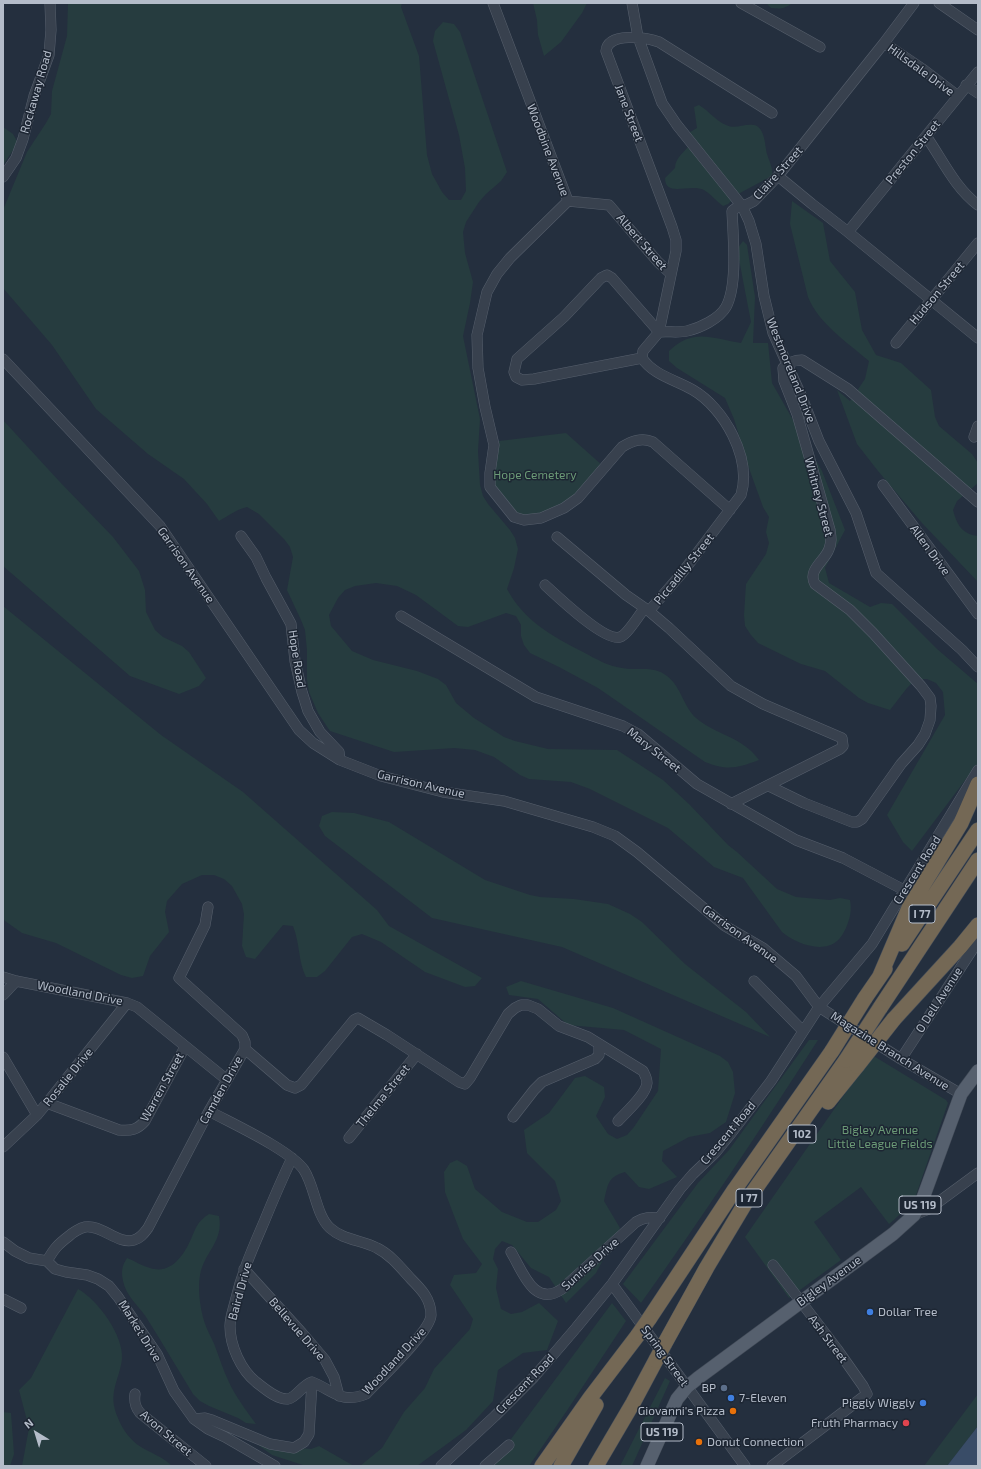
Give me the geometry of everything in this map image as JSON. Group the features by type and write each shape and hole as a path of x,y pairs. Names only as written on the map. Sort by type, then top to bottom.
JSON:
{"highway":[{"path":"880,976 909,908 961,823 978,784"},
{"name":"I 77","path":"561,1466 628,1349 735,1189 832,1051 865,998 978,830"},
{"name":"I 77","path":"608,1466 633,1403 707,1267 746,1202 851,1063 880,1008 978,860"},
{"path":"851,1063 894,1019 960,947 978,925"},
{"path":"542,1466 590,1398 628,1349"},
{"path":"596,1466 633,1403"}],"main road":[{"name":"Bigley Avenue","path":"647,1466 677,1399 688,1387 698,1378 893,1234 914,1215 924,1198 961,1094 978,1071"}],"street":[{"name":"Rockaway Road","path":"3,177 16,158 23,139 34,96 49,55 51,30 50,3"},
{"name":"Woodbine Avenue","path":"493,3 568,201 510,258 497,274 487,292 477,335 478,368 494,445 490,473 490,487 514,517 524,520 541,518 564,508 578,498 622,447 629,442 647,440 653,442 730,510"},
{"name":"Westmoreland Drive","path":"632,3 638,37 662,103 668,114 742,206 749,221 756,244 768,317 778,345 819,441 856,512 876,573 962,650 978,667"},
{"path":"741,3 820,47"},
{"name":"Claire Street","path":"659,332 686,331 700,326 716,317 725,307 733,281 734,268 732,211 754,201 778,176 914,3"},
{"path":"938,3 978,30"},
{"name":"Jane Street","path":"642,358 643,351 659,332 676,251 676,240 606,51 606,46 610,42 638,37 659,42 772,113"},
{"name":"Hillsdale Drive","path":"884,43 924,70 958,96"},
{"name":"Preston Street","path":"848,232 978,72"},
{"name":"Hillsdale Drive","path":"966,86 978,93"},
{"path":"926,136 955,181 971,200 978,205"},
{"path":"778,176 978,338"},
{"name":"Albert Street","path":"568,201 609,205 658,262 671,274"},
{"name":"Hudson Street","path":"896,343 978,243"},
{"path":"642,358 534,379 522,380 516,377 514,372 516,359 564,317 601,278 606,275 612,278 659,332"},
{"name":"Garrison Avenue","path":"3,358 160,526 299,730 313,743 340,760 381,776 443,792 504,801 592,827 615,836 637,852 726,926 763,948 796,976 819,1007"},
{"name":"Piccadilly Street","path":"642,358 652,369 705,398 718,412 736,442 744,475 744,487 730,510 682,573 646,610 731,686 763,704 842,738 843,746 840,749 731,804"},
{"path":"787,364 794,360 802,360 848,389 978,502"},
{"name":"Whitney Street","path":"769,786 811,806 852,822 857,822 862,819 901,764 918,745 925,734 930,720 931,706 930,698 921,686 873,633 850,610 815,584 812,579 813,573 829,550 832,540 797,414 784,381 783,368 787,364"},
{"path":"974,437 978,426"},
{"name":"Allen Drive","path":"883,485 978,614"},
{"name":"Hope Road","path":"241,536 256,557 291,624 295,661 308,711 320,732 339,752 340,760"},
{"path":"545,585 579,616 596,628 613,637 619,638 624,635 646,610 557,537"},
{"name":"Mary Street","path":"401,616 536,697 623,726 638,734 697,784 731,804 796,840 843,858 904,890"},
{"name":"Crescent Road","path":"440,1466 452,1462 534,1377 612,1284 680,1189 715,1153 771,1080 819,1007 872,944 978,770"},
{"path":"208,907 205,924 179,978 242,1035 245,1042 244,1049"},
{"name":"O Dell Avenue","path":"901,1058 978,941"},
{"name":"Woodland Drive","path":"3,977 16,981 127,1002 137,1008 227,1080"},
{"path":"3,995 16,981"},
{"path":"754,981 803,1031"},
{"name":"Rosalie Drive","path":"3,1147 37,1115 127,1002"},
{"name":"Camden Drive","path":"47,1261 54,1248 70,1234 84,1227 94,1228 122,1240 133,1241 140,1237 148,1228 244,1049 287,1085 295,1088 301,1086 354,1020 358,1018 364,1020 458,1082 465,1084 508,1014 514,1008 521,1005 528,1005 538,1009 559,1026 588,1037 643,1071 647,1084 642,1095 618,1121"},
{"name":"Magazine Branch Avenue","path":"819,1007 961,1094"},
{"path":"513,1117 542,1082 595,1059 599,1055 599,1044"},
{"name":"Warren Street","path":"47,1103 119,1130 132,1131 140,1127 145,1121 185,1047"},
{"name":"Thelma Street","path":"349,1138 417,1054"},
{"path":"3,1057 37,1115"},
{"name":"Woodland Drive","path":"209,1112 292,1158 305,1171 324,1220 329,1227 337,1233 377,1248 386,1253 402,1268 423,1292 429,1302 431,1316 421,1336 366,1394 358,1398 338,1396 324,1386 312,1382"},
{"name":"Baird Drive","path":"292,1158 244,1269 230,1325 235,1351 242,1366 250,1377 266,1390 278,1397 286,1399 291,1397 306,1384 312,1382"},
{"path":"914,1215 929,1209 978,1173"},
{"name":"Sunrise Drive","path":"511,1252 529,1284 537,1292 545,1295 555,1294 568,1285 636,1222 642,1218 660,1218"},
{"name":"Market Drive","path":"3,1242 29,1258 47,1261 55,1270 87,1275 98,1279 109,1286 157,1354 174,1392 194,1419 208,1429 225,1437 275,1466"},
{"name":"Ash Street","path":"772,1466 867,1394 841,1355 773,1265"},
{"name":"Bellevue Drive","path":"244,1269 325,1360 334,1377 338,1396"},
{"name":"Spring Street","path":"612,1284 745,1466"},
{"path":"3,1299 21,1308"},
{"path":"194,1419 205,1418 212,1420 270,1444 294,1448 304,1442 309,1434 312,1382"},
{"name":"Avon Street","path":"135,1394 134,1400 136,1408 140,1413 206,1466"},
{"path":"485,1466 509,1445"}],"green space":[{"path":"68,3 402,3 401,7 419,56 427,155 432,174 442,192 449,200 461,200 466,191 465,168 459,135 433,41 435,31 443,22 454,24 460,32 507,172 501,181 479,202 466,222 463,232 465,253 473,282 463,336 480,419 478,451 480,485 483,496 488,504 515,538 518,549 507,589 530,619 550,633 597,660 612,666 627,669 654,670 670,678 678,689 687,707 696,718 704,724 745,746 753,752 759,760 738,767 720,767 705,762 598,688 530,653 524,645 521,636 521,625 516,616 506,613 468,627 458,626 416,595 397,586 376,583 355,586 345,590 338,598 329,615 331,626 352,651 373,660 417,671 438,679 446,685 456,703 474,718 504,737 548,749 617,750 663,780 690,805 728,845 777,889 796,897 830,900 840,898 850,900 851,911 849,921 837,941 824,947 816,947 801,943 787,936 782,932 743,878 714,867 668,828 590,789 571,782 529,779 520,775 494,757 475,750 454,748 394,752 330,731 318,713 309,692 307,680 305,630 287,590 293,557 290,547 259,514 247,507 236,511 219,521 207,504 184,479 148,454 96,409 52,345 3,288 3,210 27,152 51,114 52,91 67,36"},
{"path":"533,3 587,3 582,13 561,42 544,56 538,35 537,20"},
{"path":"766,3 792,3 782,8 771,8"},
{"path":"699,105 719,121 730,126 758,126 765,142 771,167 772,175 740,193 728,204 723,206 704,190 698,188 674,189 666,184 665,178 675,168 681,154 688,147 686,140 687,134 697,128 694,107"},
{"path":"3,127 13,134 18,143 3,165"},
{"path":"792,201 823,223 830,261 855,292 862,330 876,355 901,363 931,390 935,417 939,426 972,454 978,463 978,483 957,501 953,510 956,520 961,528 972,535 978,536 978,582 922,523 857,444 837,390 850,401 865,379 869,361 826,324 813,307 808,297 790,224"},
{"path":"743,241 747,245 755,297 753,343 768,343 772,383 822,471 845,530 825,568 829,583 870,607 881,603 892,604 937,649 978,684 978,763 912,851 903,842 887,815 945,715 943,692 936,683 927,679 916,679 890,710 868,703 859,698 825,671 801,664 758,643 751,635 745,626 744,615 746,584 766,554 769,543 766,532 769,517 763,507 734,419 725,398 677,368 669,361 669,351 686,339 694,337 711,337 741,343 751,322 737,249"},
{"path":"3,420 113,537 139,571 145,590 146,612 155,630 163,637 182,646 189,652 206,678 199,686 179,694 130,676 3,566"},
{"name":"Hope Cemetery","path":"566,433 603,466 563,506 534,517 521,515 514,512 493,486 494,468 499,441"},
{"path":"3,606 161,735 243,792 377,910 389,926 482,978 475,986 465,987 425,972 381,942 362,934 352,937 325,971 317,977 306,977 303,971 293,926 283,925 255,959 246,957 242,946 244,914 242,904 232,886 224,879 214,875 202,875 182,884 167,901 165,912 169,932 150,956 143,976 132,978 121,975 56,943 22,933 5,921 3,918"},
{"path":"332,812 354,813 389,822 485,880 540,897 574,899 608,904 630,914 642,922 685,964 746,1012 770,1037 562,947 432,918 325,836 319,826 322,816"},
{"path":"521,981 613,1008 720,1056 728,1062 733,1072 735,1093 726,1122 710,1133 689,1137 663,1151 662,1161 677,1177 649,1189 639,1187 625,1172 615,1176 609,1182 604,1201 620,1228 596,1273 566,1303 549,1277 531,1268 512,1245 502,1241 495,1249 493,1259 498,1269 496,1288 501,1309 511,1314 522,1312 539,1303 558,1321 547,1350 523,1353 498,1370 493,1401 466,1430 417,1466 360,1466 382,1448 404,1412 425,1388 434,1369 470,1329 473,1319 450,1285 454,1275 476,1273 482,1264 463,1239 445,1192 444,1172 450,1163 457,1160 467,1166 475,1189 502,1212 527,1222 538,1222 556,1210 561,1201 555,1181 527,1153 524,1130 549,1113 575,1078 585,1076 604,1087 605,1097 596,1116 608,1134 617,1139 627,1135 634,1127 658,1091 661,1049 624,1030 568,1025 538,999 509,995 506,987"},
{"path":"809,1040 818,1040 731,1173 641,1303 623,1284 698,1183 729,1150"},
{"name":"Bigley Avenue Little League Fields","path":"872,1055 946,1100 948,1103 916,1195 910,1203 889,1224 861,1187 814,1222 841,1260 789,1298 745,1237"},
{"path":"209,1214 219,1216 220,1225 219,1233 205,1260 200,1275 199,1295 201,1310 207,1329 231,1386 256,1424 246,1423 238,1418 209,1406 200,1401 193,1394 146,1317 129,1296 123,1281 122,1269 127,1258 147,1267 158,1269 164,1269 176,1262 185,1251 202,1219"},
{"path":"78,1289 94,1301 108,1320 119,1340 122,1350 122,1359 115,1388 114,1401 115,1409 122,1426 130,1438 137,1444 172,1466 22,1466 29,1428 19,1390 31,1378"},
{"path":"612,1303 626,1321 529,1466 491,1466"},
{"path":"665,1378 670,1381 632,1466 620,1466"},
{"path":"978,1394 978,1426 947,1466 924,1466"},
{"path":"3,1412 11,1413 14,1454 10,1466 3,1466"},
{"path":"257,1444 311,1449 319,1446 354,1466 306,1466 272,1455"}],"water":[{"path":"978,1426 978,1466 947,1466"}],"place":[{"name":"Dollar Tree","path":"870,1312"},
{"name":"BP","path":"724,1388"},
{"name":"7-Eleven","path":"731,1398"},
{"name":"Piggly Wiggly","path":"923,1403"},
{"name":"Giovanni's Pizza","path":"733,1411"},
{"name":"Fruth Pharmacy","path":"906,1423"},
{"name":"Donut Connection","path":"699,1442"}]}
